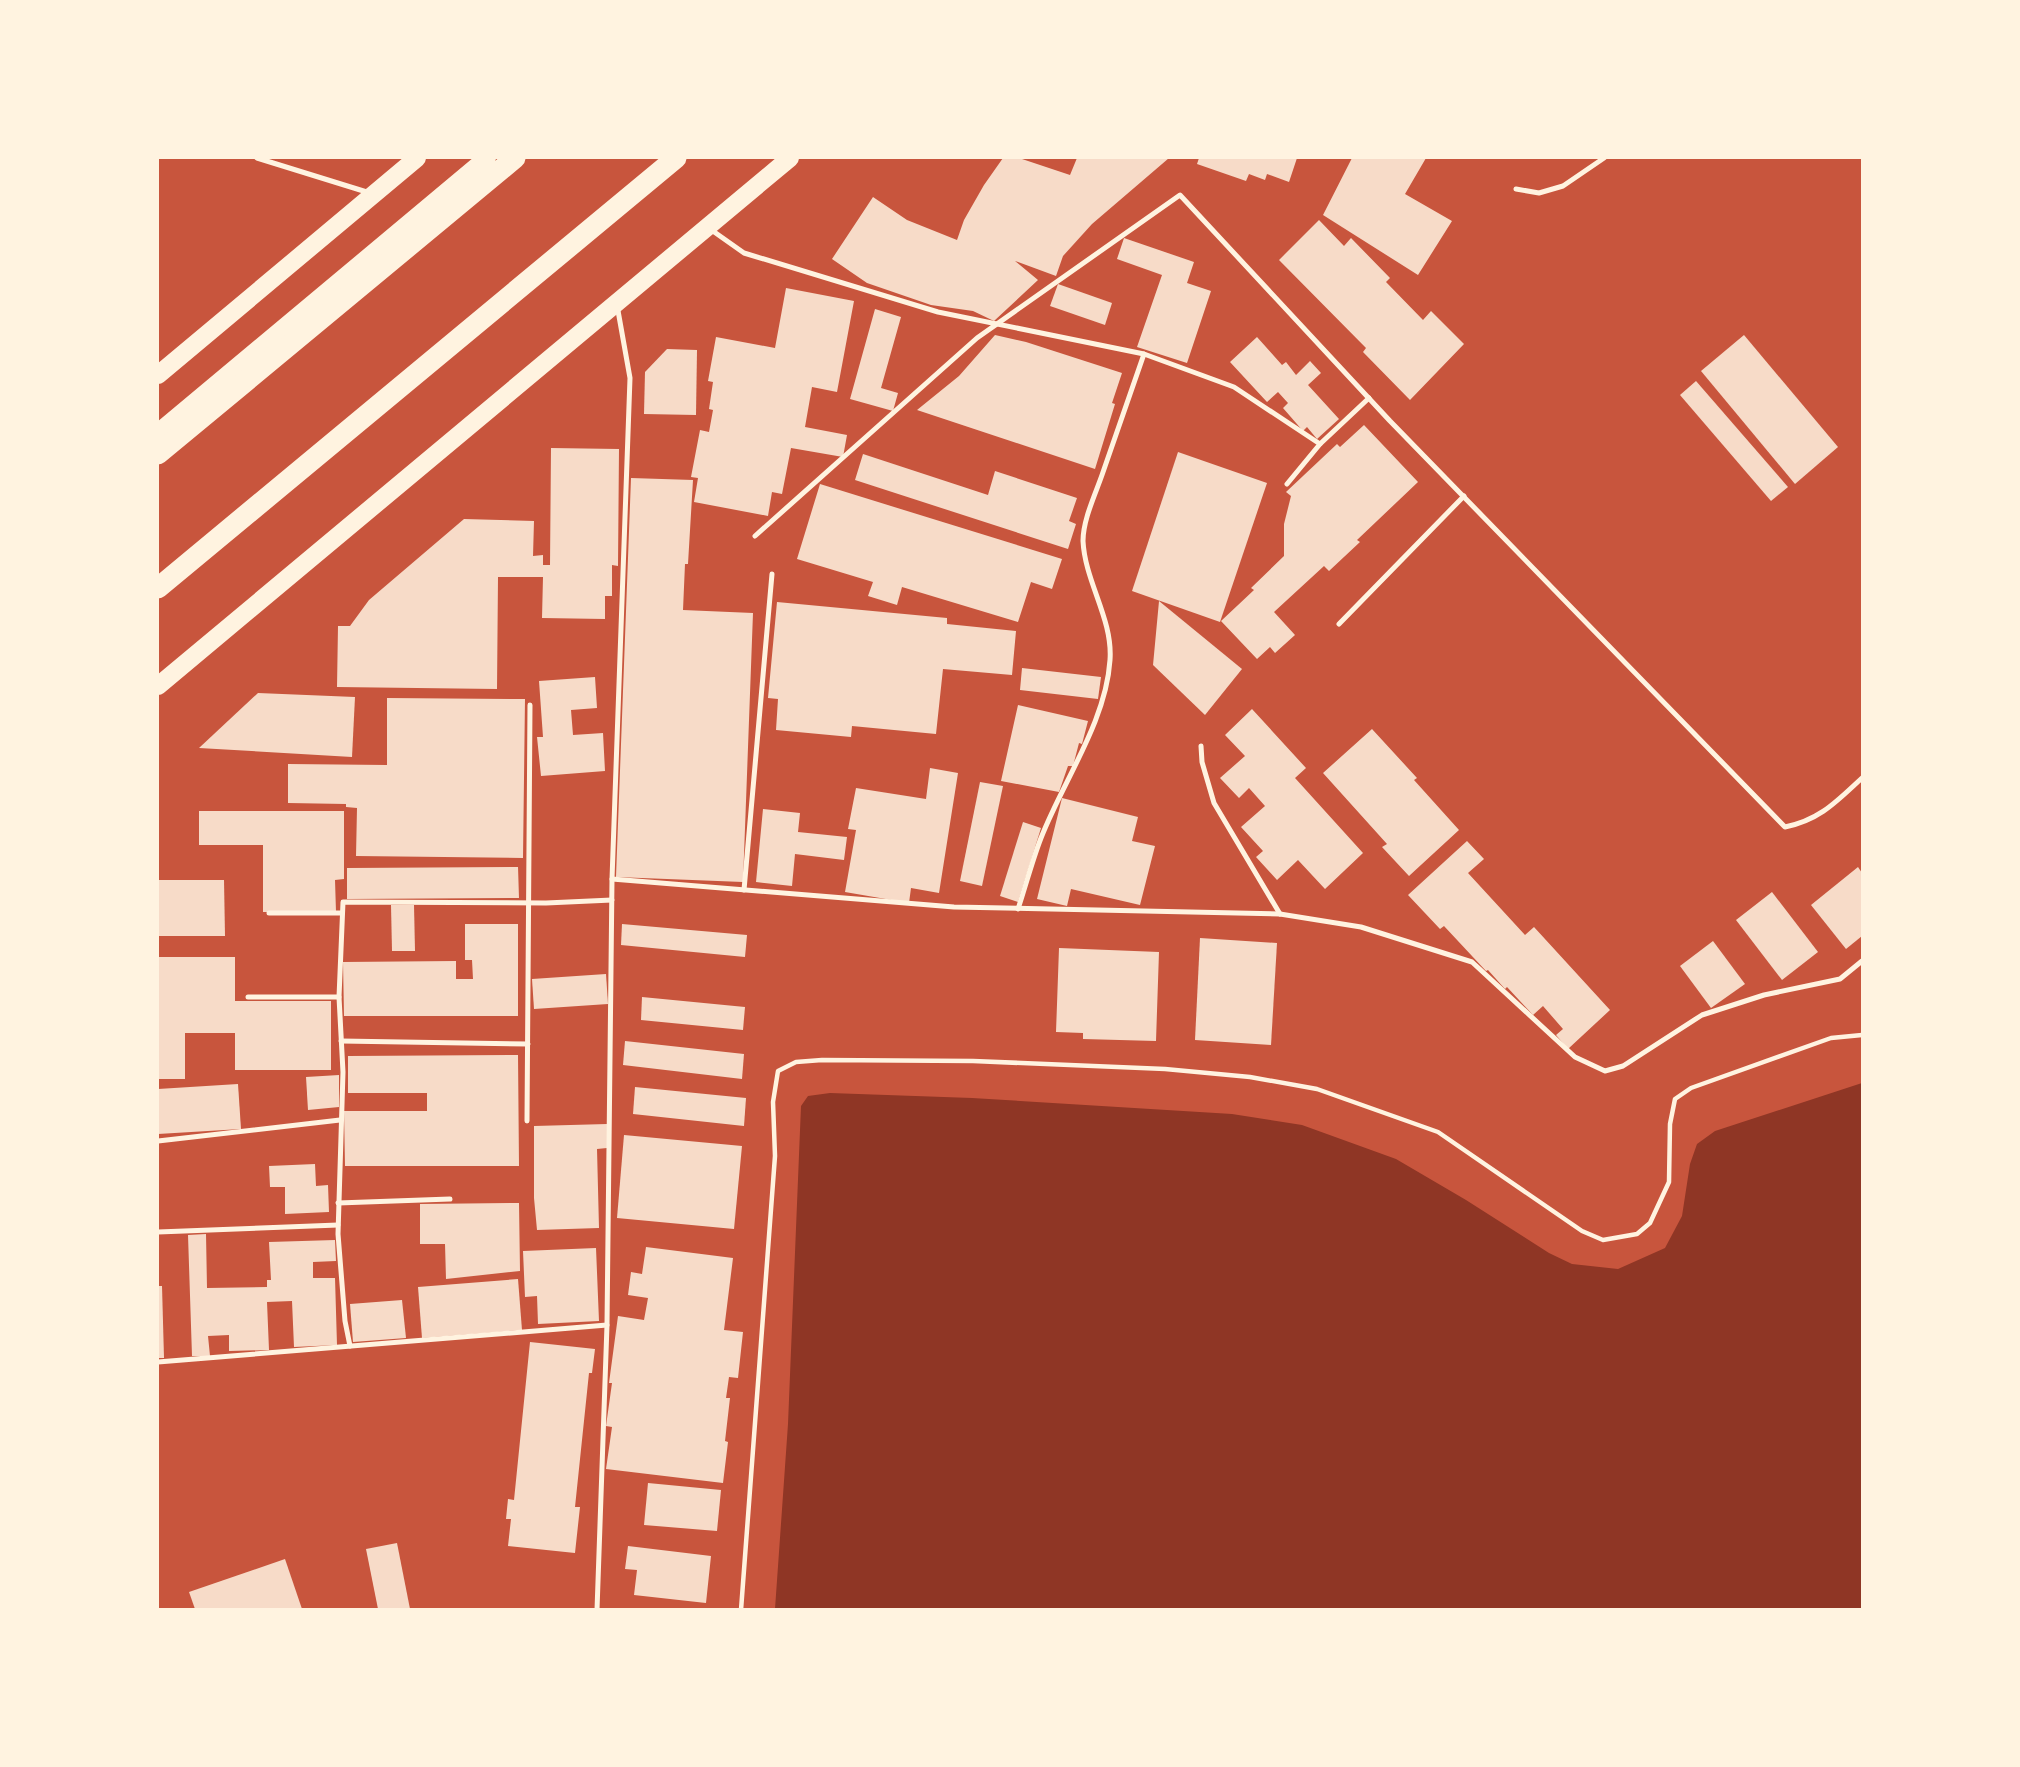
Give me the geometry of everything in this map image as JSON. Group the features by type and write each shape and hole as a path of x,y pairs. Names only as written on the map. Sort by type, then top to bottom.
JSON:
{"highway":[{"path":"158,454 514,158"},
{"path":"158,588 678,158"}],"main road":[{"path":"158,375 417,158"},
{"path":"158,433 487,158"},
{"path":"158,686 790,158"}],"lane":[{"path":"257,158 373,194"},
{"path":"1516,188 1539,192 1563,186 1604,158"},
{"path":"755,536 967,347 1180,195 1369,398 1785,827 1801,824 1821,815 1863,778"},
{"path":"708,227 744,253 939,312 1144,354 1234,387 1320,444"},
{"path":"597,1609 607,1325 612,879 630,378 617,303"},
{"path":"1018,909 1041,838 1097,716 1105,684 1110,659 1107,633 1087,566 1083,539 1092,502 1144,354"},
{"path":"1287,484 1320,444 1369,398"},
{"path":"1339,624 1464,496"},
{"path":"744,890 772,574"},
{"path":"527,1121 530,705"},
{"path":"1201,746 1202,762 1214,803 1280,914"},
{"path":"612,879 954,907 1280,914 1361,927 1472,962 1575,1057 1605,1071 1623,1066 1702,1015 1764,995 1840,979 1863,961"},
{"path":"350,1346 345,1321 338,1225 343,1072 339,997 343,902 612,900"},
{"path":"269,913 342,913"},
{"path":"248,997 339,997"},
{"path":"341,1041 527,1044"},
{"path":"158,1141 340,1120"},
{"path":"338,1203 450,1199"},
{"path":"158,1231 338,1225"},
{"path":"158,1362 607,1325"}],"path":[{"path":"741,1609 775,1156 773,1102 778,1072 796,1062 973,1061 1165,1069 1250,1077 1317,1089 1438,1132 1581,1231 1603,1240 1637,1234 1650,1223 1669,1182 1670,1124 1675,1099 1691,1088 1831,1038 1863,1035"}],"shaded area":[{"path":"1862,1083 1862,1609 775,1609 788,1424 801,1106 808,1096 830,1093 972,1098 1232,1114 1302,1125 1396,1159 1549,1253 1572,1264 1618,1269 1665,1248 1682,1216 1690,1164 1697,1144 1715,1131"}],"building":[{"path":"1003,158 1019,158 1070,175 1077,158 1169,158 1092,224 1063,256 1056,276 1015,261 1038,280 994,321 973,311 931,305 867,283 832,259 873,197 907,220 957,240 964,220"},
{"path":"1199,158 1297,158 1289,182 1267,174 1265,180 1249,174 1246,181 1197,164"},
{"path":"1352,158 1426,158 1405,194 1452,221 1418,275 1323,215"},
{"path":"1319,220 1344,246 1351,238 1390,278 1386,282 1423,320 1431,311 1464,344 1410,400 1363,352 1366,348 1279,260"},
{"path":"1124,238 1194,262 1187,283 1211,291 1187,363 1137,347 1162,275 1117,259"},
{"path":"1058,284 1112,303 1105,325 1050,306"},
{"path":"786,288 854,301 837,392 812,387 805,427 847,435 843,457 791,448 782,494 772,492 768,516 694,502 698,478 691,477 700,430 709,432 713,410 709,409 713,382 708,381 716,337 775,348"},
{"path":"875,309 901,317 881,388 898,393 893,411 850,399"},
{"path":"995,335 1026,342 1122,373 1095,469 917,410 959,376"},
{"path":"1744,335 1838,447 1795,484 1701,371"},
{"path":"1257,337 1282,365 1286,362 1296,375 1310,361 1321,373 1308,385 1339,419 1317,439 1307,427 1303,431 1283,408 1288,403 1278,392 1267,402 1230,362"},
{"path":"667,349 697,350 696,415 644,414 645,372"},
{"path":"1696,381 1788,487 1771,501 1680,395"},
{"path":"1364,425 1418,482 1357,540 1360,542 1329,571 1324,566 1274,612 1295,635 1275,653 1270,647 1257,659 1221,621 1254,590 1251,588 1284,556 1284,524 1291,496 1286,492 1337,444 1340,447"},
{"path":"551,448 619,449 618,566 612,565 612,596 605,596 605,619 542,618 543,577 498,577 497,689 337,687 338,626 350,626 369,600 464,519 534,521 533,556 543,555 543,565 550,565"},
{"path":"1178,452 1267,483 1220,622 1132,591"},
{"path":"863,454 988,495 995,471 1077,498 1069,521 1076,524 1068,549 855,480"},
{"path":"631,478 693,480 683,610 753,613 743,882 616,877"},
{"path":"820,484 1062,559 1052,589 1031,582 1018,622 902,587 897,605 868,596 873,582 797,559"},
{"path":"1159,601 1242,669 1205,715 1153,665"},
{"path":"777,602 947,618 947,624 1016,631 1012,675 943,669 936,734 852,726 851,737 776,730 778,699 768,698"},
{"path":"1022,668 1101,677 1098,699 1020,690"},
{"path":"595,677 597,708 571,710 573,735 603,733 605,771 541,776 537,737 543,737 539,681"},
{"path":"258,693 355,697 352,757 199,748"},
{"path":"387,698 525,699 523,858 356,856 357,808 346,807 346,804 288,803 288,764 387,765"},
{"path":"1018,705 1088,721 1082,744 1079,743 1073,766 1068,766 1059,792 1001,781"},
{"path":"1252,709 1306,768 1295,778 1363,853 1325,889 1298,860 1277,880 1256,857 1263,851 1241,827 1265,806 1249,788 1239,798 1220,778 1245,756 1225,735"},
{"path":"1372,729 1417,778 1414,780 1459,830 1409,876 1382,847 1387,844 1323,773"},
{"path":"930,768 958,773 939,893 911,888 909,903 845,892 856,830 848,829 856,788 926,799"},
{"path":"980,782 1003,786 982,886 960,881"},
{"path":"1062,798 1138,817 1132,841 1155,846 1140,905 1071,889 1067,906 1037,899"},
{"path":"763,809 800,813 798,832 847,837 844,860 795,854 792,886 756,882"},
{"path":"199,811 344,811 344,879 335,880 336,912 263,912 263,845 199,845"},
{"path":"1023,822 1041,828 1018,902 1000,896"},
{"path":"1467,841 1484,859 1468,873 1525,935 1534,927 1610,1010 1568,1049 1556,1035 1563,1029 1543,1006 1533,1015 1507,987 1505,989 1488,970 1486,971 1444,926 1440,929 1408,895"},
{"path":"518,867 519,898 347,899 347,868"},
{"path":"1858,867 1862,873 1862,936 1846,949 1811,905"},
{"path":"158,880 224,880 225,936 158,936"},
{"path":"1772,892 1818,952 1782,980 1736,920"},
{"path":"391,905 414,905 415,951 392,951"},
{"path":"465,924 518,924 518,1016 344,1016 343,962 456,961 456,979 473,979 472,960 465,960"},
{"path":"622,924 747,935 745,957 621,945"},
{"path":"1200,938 1277,943 1271,1045 1195,1040"},
{"path":"1713,941 1745,984 1711,1008 1680,966"},
{"path":"1059,948 1159,952 1156,1041 1083,1039 1083,1033 1056,1032"},
{"path":"158,957 235,957 235,1001 331,1001 331,1070 235,1070 235,1033 185,1033 185,1079 158,1079"},
{"path":"606,974 608,1004 534,1009 532,979"},
{"path":"642,997 745,1007 743,1030 641,1020"},
{"path":"625,1041 744,1054 742,1079 623,1065"},
{"path":"518,1055 519,1166 345,1166 344,1111 427,1111 427,1093 348,1093 348,1056"},
{"path":"339,1075 339,1107 308,1110 306,1077"},
{"path":"238,1084 241,1129 158,1134 158,1089"},
{"path":"635,1087 746,1098 744,1126 633,1114"},
{"path":"607,1124 607,1148 597,1149 599,1228 537,1230 534,1126"},
{"path":"624,1135 742,1146 734,1229 617,1218"},
{"path":"315,1164 316,1186 328,1185 329,1212 285,1214 285,1187 270,1187 269,1166"},
{"path":"519,1203 520,1271 446,1279 445,1244 420,1244 420,1204"},
{"path":"206,1234 207,1288 267,1287 267,1280 271,1280 269,1242 335,1240 336,1261 313,1262 313,1278 335,1278 337,1345 294,1347 292,1301 267,1302 269,1350 229,1351 229,1335 208,1336 210,1356 192,1356 188,1235"},
{"path":"646,1247 733,1258 724,1330 743,1332 738,1378 729,1377 726,1398 730,1398 723,1483 606,1469 612,1427 606,1426 612,1383 609,1383 618,1316 644,1320 648,1298 628,1295 631,1272 642,1274"},
{"path":"596,1248 599,1321 538,1324 537,1296 525,1297 523,1251"},
{"path":"518,1279 522,1330 422,1338 418,1287"},
{"path":"158,1286 162,1286 164,1358 158,1358"},
{"path":"402,1300 406,1338 353,1342 350,1304"},
{"path":"530,1342 595,1349 592,1373 589,1373 575,1507 580,1507 575,1553 508,1546 511,1519 506,1519 508,1499 514,1500"},
{"path":"648,1483 721,1490 717,1531 644,1525"},
{"path":"397,1543 410,1609 378,1609 366,1549"},
{"path":"628,1546 711,1556 706,1603 634,1595 637,1570 625,1569"},
{"path":"285,1559 302,1609 195,1609 189,1592"}]}
